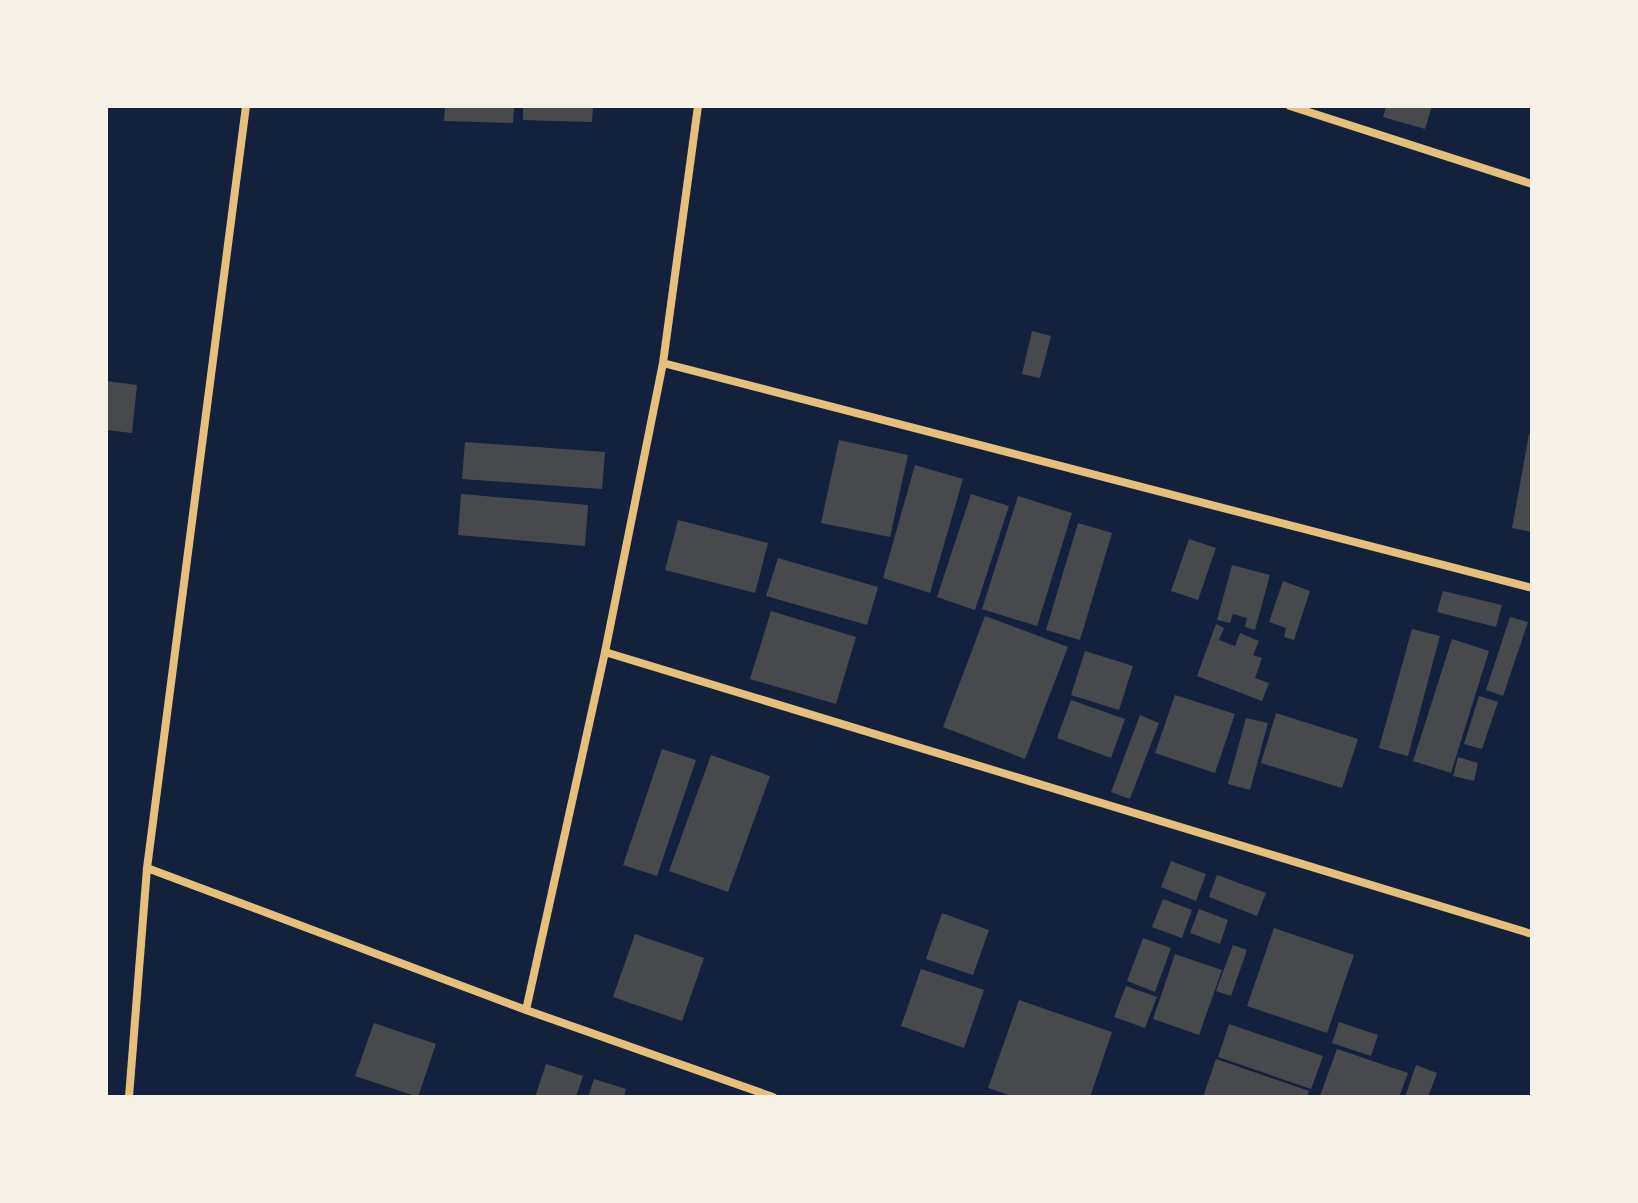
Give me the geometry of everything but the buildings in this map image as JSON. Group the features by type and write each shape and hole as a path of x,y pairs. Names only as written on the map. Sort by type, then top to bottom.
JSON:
{"street":[{"path":"129,1097 147,868 246,106"},
{"path":"526,1010 605,652 663,363 698,106"},
{"path":"1290,106 1532,184"},
{"path":"663,363 1532,588"},
{"path":"605,652 1532,934"},
{"path":"147,868 526,1010 773,1097"}]}
